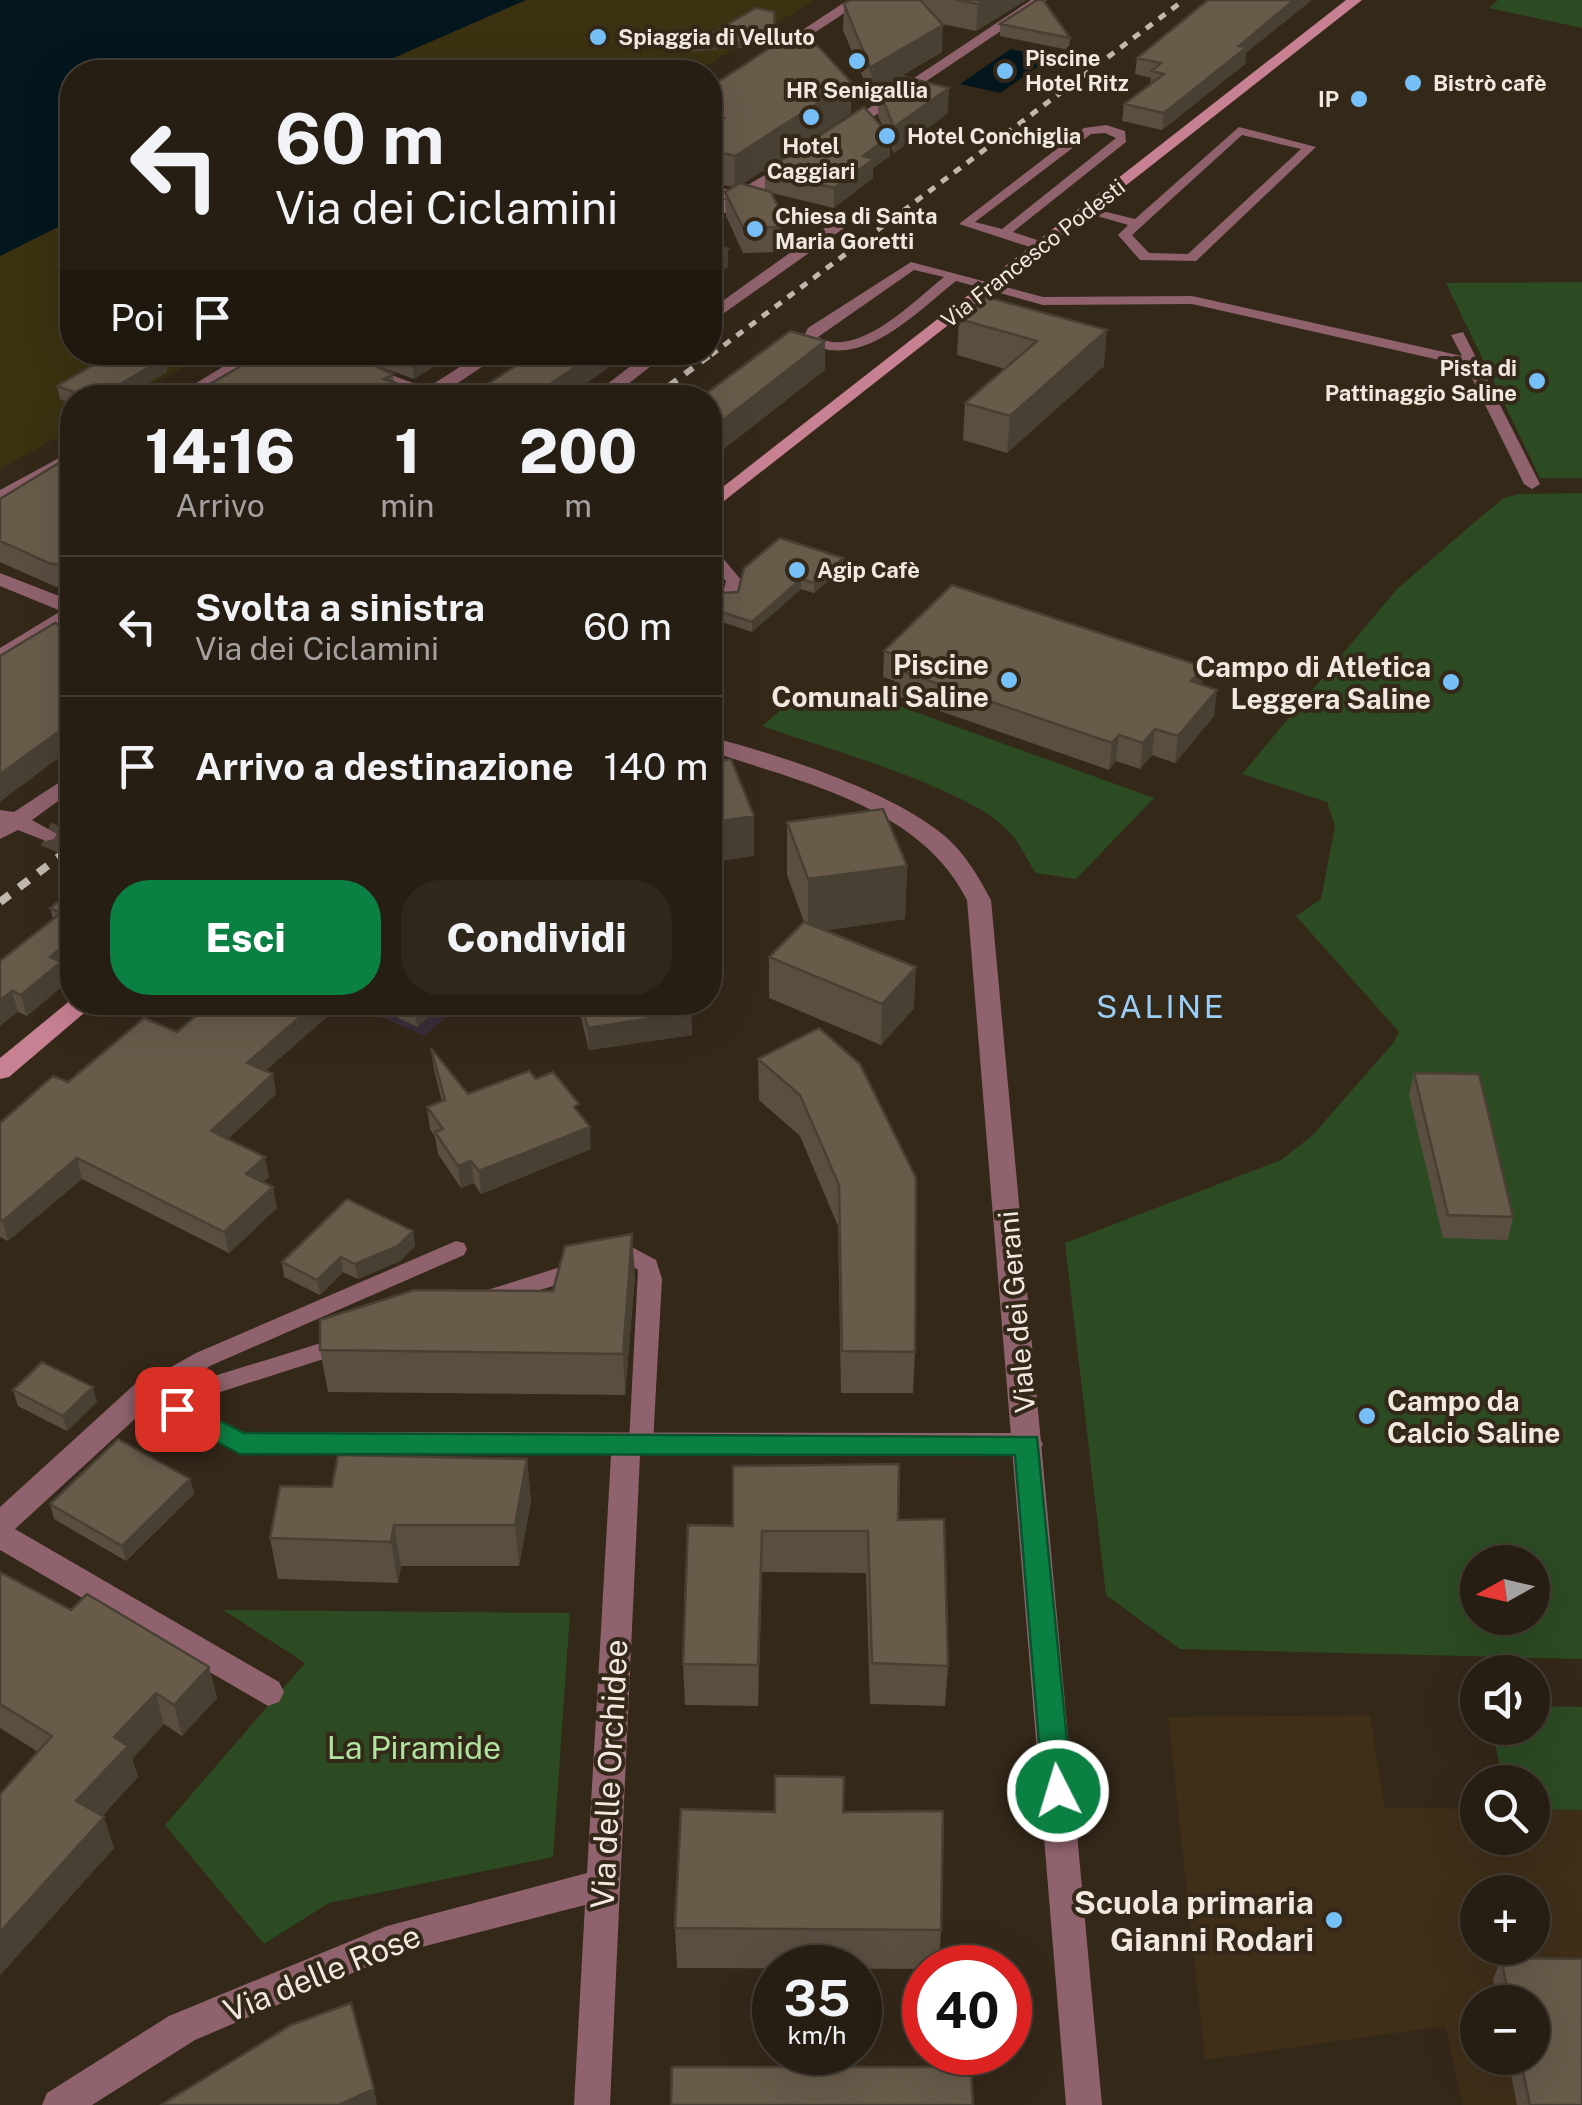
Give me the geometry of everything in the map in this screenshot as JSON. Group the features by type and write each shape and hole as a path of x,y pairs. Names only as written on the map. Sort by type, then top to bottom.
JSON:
{"main road":[{"name":"Via Francesco Podesti","path":"722,497 1355,0"},
{"path":"0,1071 70,1015"}],"street":[{"path":"760,61 857,0"},
{"path":"824,143 1040,0"},
{"path":"722,209 808,153"},
{"path":"722,193 839,226 722,309"},
{"path":"204,385 238,365"},
{"path":"345,365 400,385"},
{"path":"446,385 476,365"},
{"path":"616,385 643,365"},
{"path":"0,498 60,465"},
{"path":"0,580 60,605"},
{"path":"0,657 60,618"},
{"name":"Viale dei Gerani","path":"722,749 912,822 949,848 975,886 981,908 1084,2105"},
{"path":"5,822 60,788"},
{"path":"5,822 46,834"},
{"path":"0,1525 146,1392 240,1443 1028,1444"},
{"name":"Via delle Orchidee","path":"592,2105 602,1885 634,1443"},
{"path":"0,1535 268,1692"},
{"name":"Via delle Rose","path":"60,2105 182,2028 399,1937 602,1885"}],"lane":[{"path":"1004,233 1122,139 1121,134 1106,129 1088,131 965,224 1041,246"},
{"path":"1238,132 1310,148 1191,258 1145,257 1125,235 1138,224 1238,132"},
{"path":"1086,212 1138,224"},
{"path":"954,276 860,346 833,350 810,338 812,330 903,268 921,267 954,276 990,286 1043,301 1192,300 1472,363"},
{"path":"1458,334 1532,484"},
{"path":"722,567 734,582 730,596"},
{"path":"146,1392 204,1359 456,1249"},
{"path":"459,1307 628,1253 648,1266 651,1279 634,1443"},
{"path":"146,1392 214,1385 365,1337"}],"shaded area":[{"path":"377,1015 449,1015 424,1036"},
{"name":"Scuola primaria Gianni Rodari","path":"1370,1715 1385,1808 1460,1809 1460,1855 1550,1855 1550,1809 1582,1810 1582,2105 1463,2105 1445,2026 1205,2060 1168,1717"}],"green space":[{"path":"1498,0 1582,0 1582,28 1489,8"},
{"name":"Pista di Pattinaggio Saline","path":"1582,282 1582,478 1540,478 1446,283"},
{"path":"1582,493 1582,1659 1550,1658 1550,1655 1180,1649 1106,1595 1065,1243 1281,1160 1312,1136 1394,1042 1399,1032 1296,916 1321,899 1335,826 1327,802 1242,774 1397,589 1504,498 1519,494"},
{"path":"852,689 1154,798 1076,879 1036,873 1011,834 965,801 895,771 762,726 790,702"},
{"name":"La Piramide","path":"223,1610 570,1613 553,1857 329,1903 264,1944 165,1825 305,1663"},
{"path":"1550,1706 1582,1707 1582,1810 1550,1809 1550,1765 1500,1765 1495,1745 1550,1745"}],"sand":[{"name":"Spiaggia di Velluto","path":"526,0 815,0 717,60 388,60"},
{"path":"60,226 60,365 188,365 152,385 60,385 60,436 0,469 0,256"}],"water":[{"path":"0,0 526,0 388,60 60,60 60,226 0,256"},
{"name":"Piscine Hotel Ritz","path":"1011,49 1050,58 1000,93 960,84"}],"building":[{"path":"850,0 920,0 943,25 871,67 878,68 872,72 844,4"},
{"path":"1043,0 1070,38 1000,24"},
{"path":"1208,0 1294,0 1239,46 1247,47 1164,113 1124,104 1164,74 1152,71 1161,63 1137,58"},
{"path":"756,8 774,12 775,35 767,40 690,46"},
{"path":"801,28 851,82 735,156 722,153 722,79"},
{"path":"901,76 949,88 894,127 879,91"},
{"path":"864,107 890,136 863,156 874,159 834,188 765,171"},
{"path":"740,183 771,192 781,212 774,217 781,227 743,228 725,192"},
{"path":"986,297 1107,330 1010,416 965,403 1037,341 959,319"},
{"path":"790,331 825,341 722,421 722,385 717,385"},
{"path":"93,365 153,365 118,385 57,386"},
{"path":"243,365 373,365 393,374 384,379 401,385 208,385"},
{"path":"517,365 578,365 548,385 486,385"},
{"path":"60,462 60,564 51,564 0,541 0,499"},
{"path":"780,538 843,558 814,583 801,579 752,622 722,612 722,589 724,593 738,592 744,568"},
{"path":"952,585 1204,667 1191,681 1217,690 1178,736 1155,729 1143,743 1119,735 1112,743 895,669 899,656 884,651"},
{"path":"55,623 60,625 60,731 0,774 0,656"},
{"path":"731,759 754,816 722,821 722,761"},
{"path":"883,809 907,866 808,879 787,822"},
{"path":"60,914 60,949 50,957 60,963 21,995 12,991 0,1000 0,961"},
{"path":"804,922 916,967 882,1004 769,957"},
{"path":"197,1015 302,1015 247,1063 273,1074 211,1131 265,1157 246,1174 273,1187 224,1232 77,1158 3,1221 0,1219 0,1123 53,1076 68,1082 144,1018 177,1032"},
{"path":"584,1015 672,1015 588,1028"},
{"path":"819,1028 860,1064 916,1178 915,1352 842,1351 839,1185 800,1095 758,1059"},
{"path":"431,1048 468,1094 529,1071 536,1079 553,1072 579,1104 574,1107 590,1127 479,1171 471,1161 458,1166 435,1132 443,1129 427,1107 445,1100"},
{"path":"1414,1073 1479,1074 1513,1217 1448,1215"},
{"path":"347,1199 413,1231 398,1246 355,1264 341,1257 317,1280 282,1262"},
{"path":"632,1234 623,1354 320,1350 320,1320 414,1290 553,1291 565,1246"},
{"path":"42,1362 93,1387 63,1416 13,1390"},
{"path":"118,1439 190,1479 122,1546 50,1504"},
{"path":"338,1455 527,1459 515,1525 394,1525 391,1542 270,1538 280,1486 332,1487"},
{"path":"899,1464 898,1520 944,1519 948,1666 872,1663 868,1531 762,1531 758,1665 683,1664 688,1525 733,1526 733,1466"},
{"path":"0,1572 71,1610 87,1594 209,1667 174,1705 156,1693 114,1737 128,1746 76,1801 104,1817 0,1932 0,1794 52,1736 0,1704"},
{"path":"775,1776 844,1777 843,1812 943,1811 941,1930 675,1928 681,1809 775,1812"},
{"path":"1550,1959 1582,1959 1582,2105 1530,2105 1524,2075 1550,2075 1550,1985 1507,1985 1502,1965 1550,1965"},
{"path":"351,2003 374,2089 339,2105 161,2105 291,2025"},
{"path":"672,2067 752,2067 752,2075 882,2075 882,2067 902,2067 902,2075 971,2075 973,2105 671,2105"}],"tunnel":[{"path":"46,834 60,840"}],"railway":[{"path":"722,347 1184,0"},
{"path":"670,385 697,365"},
{"path":"0,902 60,856"}],"place":[{"name":"Spiaggia di Velluto","path":"598,37"},
{"name":"HR Senigallia","path":"857,61"},
{"name":"Piscine Hotel Ritz","path":"1005,71"},
{"name":"Bistrò cafè","path":"1413,83"},
{"name":"IP","path":"1359,99"},
{"name":"Hotel Caggiari","path":"811,117"},
{"name":"Hotel Conchiglia","path":"887,136"},
{"name":"Chiesa di Santa Maria Goretti","path":"755,229"},
{"name":"Pista di Pattinaggio Saline","path":"1537,381"},
{"name":"Agip Cafè","path":"797,570"},
{"name":"Piscine Comunali Saline","path":"1009,680"},
{"name":"Campo di Atletica Leggera Saline","path":"1451,682"},
{"name":"Campo da Calcio Saline","path":"1367,1416"},
{"name":"Scuola primaria Gianni Rodari","path":"1334,1920"}],"district":[{"name":"SALINE","path":"1161,1006"}],"route":[{"path":"177,1409 240,1443 1028,1444 1058,1791"}]}
